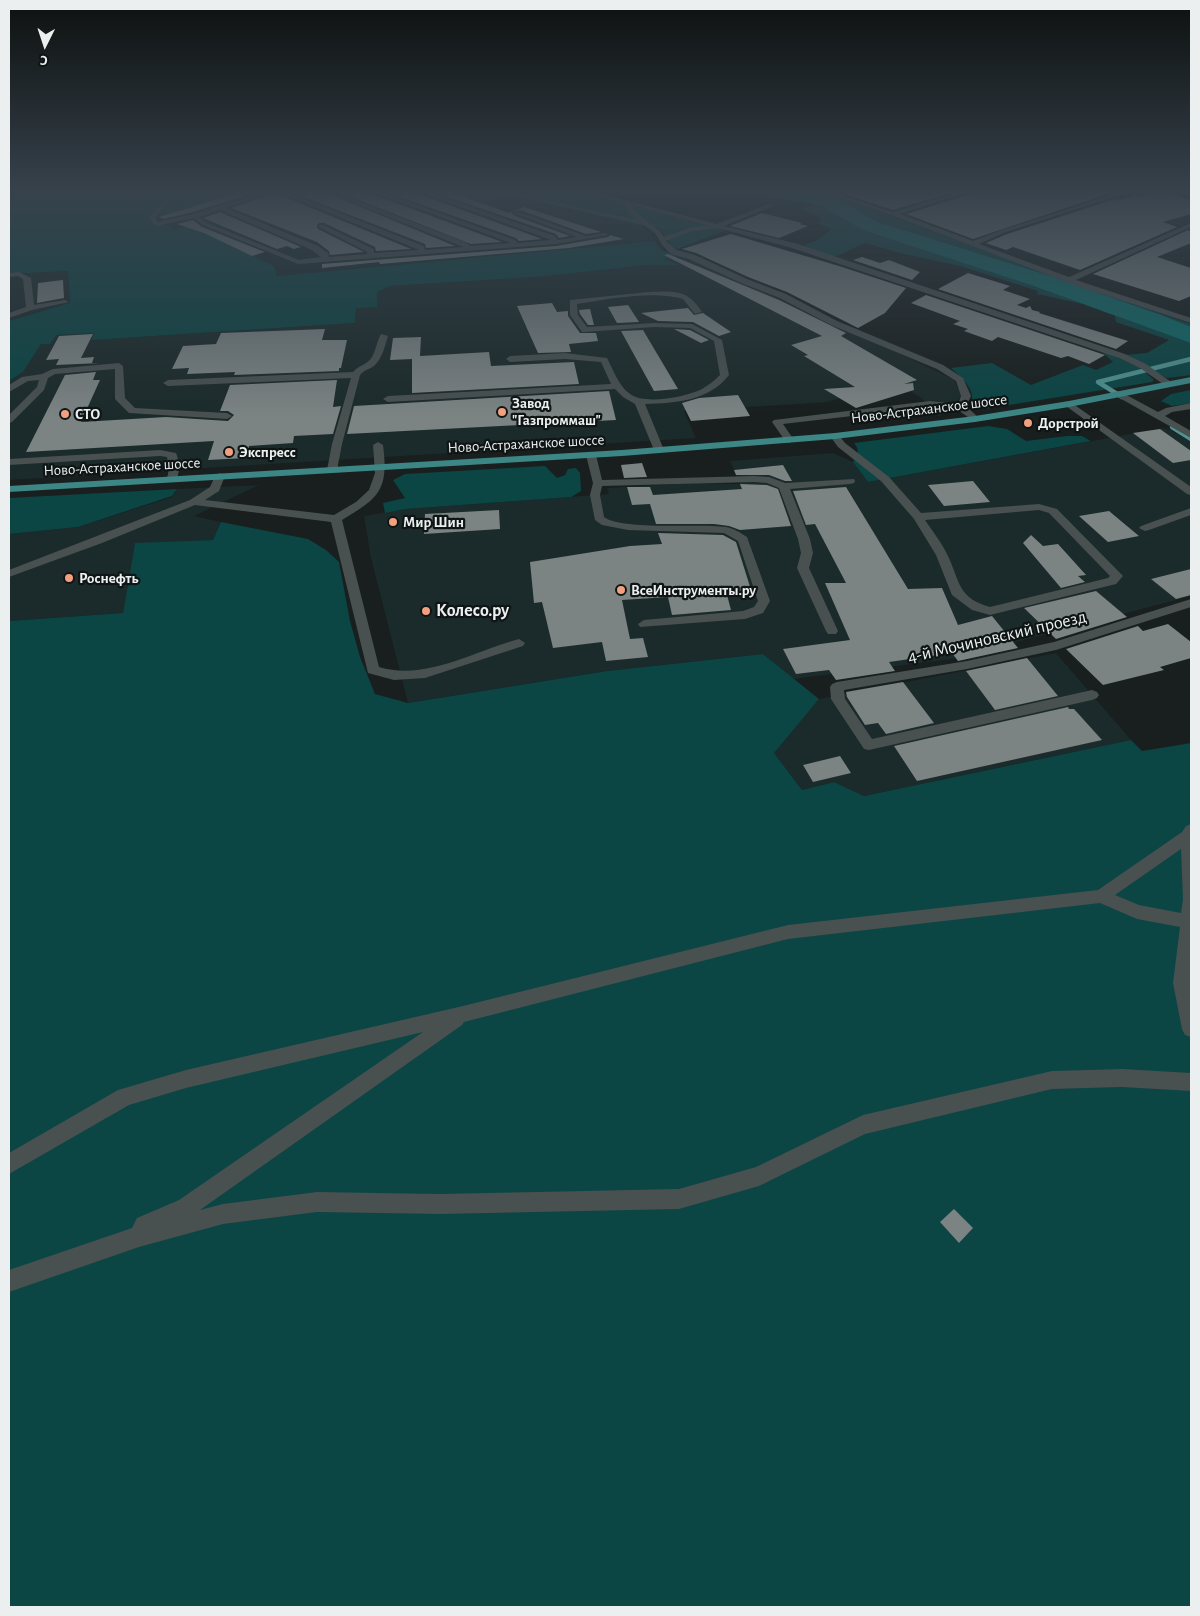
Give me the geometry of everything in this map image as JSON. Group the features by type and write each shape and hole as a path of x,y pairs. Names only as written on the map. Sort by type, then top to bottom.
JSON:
{"main road":[{"name":"Ново-Астраханское шоссе","path":"9,489 591,455 835,436 976,419 1069,404 1191,380"}],"street":[{"path":"712,266 783,296 834,323 940,367 960,380 966,396 960,407"},
{"path":"856,266 1122,356 1143,366 1169,384"},
{"path":"1033,266 1191,321"},
{"path":"1070,280 1100,266"},
{"path":"9,275 19,274 27,278 30,308"},
{"path":"510,358 565,356 604,360 616,386 629,399 639,402 681,399 703,394 717,385 725,375 718,340 692,326 654,325 585,330 574,315 573,302 609,297 676,293 687,297 698,312"},
{"path":"9,316 30,308 65,302"},
{"path":"332,470 356,374 361,368 370,365 376,358 384,336"},
{"path":"9,389 22,379 30,376 44,377 53,372 119,366 120,399 132,411 227,416"},
{"path":"168,383 356,374"},
{"path":"9,420 41,388 44,377"},
{"path":"388,399 616,386"},
{"path":"1119,394 1191,435"},
{"path":"17,400 30,400"},
{"path":"639,402 659,450"},
{"path":"789,440 777,422 930,404 960,407 976,419"},
{"path":"1069,404 1191,492"},
{"path":"1159,416 1169,410 1191,406"},
{"path":"835,436 841,445 885,479 918,517 942,555 956,592 976,607 990,610 1112,581 1117,576 1053,511 1047,508 1039,507 918,517"},
{"path":"194,502 336,519 365,501 377,488 382,467 378,445"},
{"path":"9,462 160,453 172,455 174,468 172,479"},
{"path":"591,455 598,483 595,495 599,518 606,523 628,527 726,530 743,539 764,602 759,610 745,615 644,624"},
{"path":"9,574 98,541 194,502 215,489 220,476"},
{"path":"598,483 754,479 769,480 784,486 850,480"},
{"path":"784,486 804,539 807,553 803,568 832,631"},
{"path":"1145,528 1191,511"},
{"path":"336,519 373,670 394,676 425,674 519,643"},
{"name":"4-й Мочиновский проезд","path":"1092,695 869,745 838,699 837,686 967,665 1056,646 1191,603"},
{"path":"9,1164 125,1097 186,1079 463,1014 788,932 1100,896 1190,833"},
{"path":"1190,833 1190,922 1182,982 1191,1029"},
{"path":"1100,896 1137,912 1190,922"},
{"path":"140,1236 144,1225 186,1207 463,1014"},
{"path":"9,1282 140,1236 223,1214 317,1202 440,1204 679,1199 759,1176 863,1125 1052,1080 1122,1078 1191,1082"}],"shaded area":[{"path":"9,266 274,266 277,276 381,266 634,266 549,276 390,286 377,292 377,307 356,308 355,323 92,340 94,333 56,335 50,344 41,344 23,372 9,381 9,321 70,303 68,271 9,274"},
{"path":"274,266 381,266 277,276"},
{"path":"634,266 710,266 783,298 954,380 961,395 953,410 939,416 920,397 895,382 827,402 684,411 696,438 9,480 9,381 23,372 41,344 56,335 94,332 93,340 355,323 356,308 377,292 390,286 549,276"},
{"path":"961,266 1027,266 1191,324 1191,375 1167,378 1125,355 1147,353 1169,340 1116,322 1115,316 1083,304 1037,294 1038,291"},
{"path":"68,271 70,304 9,321 9,274"},
{"path":"1100,350 1139,367 1154,380 1152,382 984,409 972,403 969,388 963,379 951,368 992,363 1031,385 1083,365 1096,370 1113,362"},
{"path":"1191,390 1191,403 1172,406 1161,401 1171,394"},
{"path":"988,426 1007,429 1026,441 1082,436 1091,441 868,482 853,462 858,452 854,443"},
{"path":"1163,428 1171,430 1191,442 1191,596 952,659 793,679 763,654 607,671 408,703 371,558 364,516 406,509 609,494 607,488 698,483 740,484 730,461 833,453 853,462 868,482"},
{"path":"545,466 557,478 565,475 568,469 576,468 580,473 581,491 571,497 406,509 385,513 383,503 405,498 393,480 405,474"},
{"name":"Роснефть","path":"259,485 194,516 221,522 213,540 135,544 123,613 9,621 9,534 78,527 172,497 177,489"},
{"path":"177,489 172,496 78,527 9,534 9,498"},
{"path":"221,522 308,539 326,550 339,562 350,621 360,657 375,694 408,703 607,671 763,654 819,699 774,753 802,790 834,782 864,796 1131,740 1142,751 1191,743 1191,1607 9,1607 9,621 123,613 135,543 213,540"},
{"path":"1056,653 1131,740 864,796 834,782 802,790 773,752 819,699"}],"building":[{"path":"686,266 698,266 779,300 846,333 841,336 917,380 904,384 913,383 914,390 856,408 824,389 855,387 804,356 808,355 791,345 822,336"},
{"path":"725,266 840,266 906,288 885,313 858,328 787,292"},
{"path":"872,266 906,266 920,272 912,280"},
{"path":"1070,266 1088,266 1080,270"},
{"path":"1109,266 1186,266 1191,268 1191,296 1179,301 1093,274"},
{"path":"968,273 1010,286 1003,290 1030,299 1017,305 1026,308 1030,306 1032,310 1039,313 1128,341 1116,349 938,289"},
{"path":"63,280 64,298 37,303 38,283"},
{"path":"926,295 1105,355 1089,364 1068,356 1061,358 998,337 992,341 964,331 968,329 953,324 960,321 911,303"},
{"path":"552,303 557,312 568,311 568,316 580,333 596,333 598,341 569,344 571,352 538,353 517,306"},
{"path":"628,305 639,322 617,323 608,307"},
{"path":"688,308 694,315 703,313 731,332 719,336 693,322 658,321 641,313"},
{"path":"590,309 594,325 588,325 579,310"},
{"path":"325,329 322,340 347,340 339,371 234,375 235,372 187,374 189,368 172,369 183,346 216,344 221,333"},
{"path":"674,329 690,330 709,340 701,343"},
{"path":"643,330 678,389 654,391 621,331"},
{"path":"93,334 81,358 94,357 92,363 100,363 56,365 59,359 46,360 59,336"},
{"path":"421,337 420,356 489,352 491,366 574,362 579,384 412,393 412,359 390,360 393,338"},
{"name":"СТО","path":"96,372 93,380 100,380 81,422 166,417 228,421 234,415 228,411 220,411 230,385 337,380 333,407 341,406 333,434 294,436 293,443 249,446 246,458 208,460 214,441 26,452 65,375"},
{"name":"Завод \"Газпроммаш\"","path":"609,391 616,420 347,434 354,406"},
{"path":"738,395 750,416 691,421 682,403 699,398"},
{"path":"1160,429 1191,451 1191,460 1173,463 1133,433"},
{"path":"642,463 647,477 624,478 621,465"},
{"path":"783,465 792,481 785,481 769,475 736,475 734,470"},
{"path":"973,481 990,502 944,506 928,485"},
{"path":"740,484 767,485 778,489 791,526 740,530 714,524 656,524 650,504 632,505 627,487 650,487 653,495 742,489"},
{"path":"846,487 908,589 942,588 958,625 992,616 1018,648 958,661 952,653 889,662 895,671 836,680 829,670 796,674 783,649 850,640 825,583 846,583 815,524 806,525 793,491"},
{"path":"499,510 500,529 424,534 425,514"},
{"path":"1109,511 1139,536 1108,542 1079,516"},
{"path":"658,533 723,535 736,542 752,593 727,595 731,610 672,615 668,597 622,600 630,639 643,638 648,657 606,661 602,642 553,648 542,602 534,603 530,562 630,546 662,544"},
{"path":"1031,535 1043,546 1058,544 1086,575 1078,576 1085,582 1061,588 1023,543"},
{"path":"1191,569 1191,595 1176,599 1151,579"},
{"path":"1096,591 1127,617 1056,639 1024,608"},
{"path":"1168,624 1191,642 1191,658 1160,667 1164,670 1103,685 1066,649 1138,626 1143,631"},
{"path":"1027,658 1058,696 995,710 966,671"},
{"path":"903,682 934,723 886,734 878,723 865,725 847,697 846,692"},
{"path":"1068,707 1069,709 1074,709 1102,740 917,781 894,746"},
{"path":"840,756 851,773 813,782 803,765"},
{"path":"954,1209 973,1228 959,1243 940,1222"}],"waterway":[{"path":"996,266 1153,320 1191,336"},
{"path":"1122,397 1098,382 1191,359"},
{"path":"1172,427 1191,439"}],"place":[{"name":"Завод \"Газпроммаш\"","path":"502,412"},
{"name":"СТО","path":"65,414"},
{"name":"Дорстрой","path":"1028,423"},
{"name":"Экспресс","path":"229,452"},
{"name":"Мир Шин","path":"393,522"},
{"name":"Роснефть","path":"69,578"},
{"name":"ВсеИнструменты.ру","path":"621,590"},
{"name":"Колесо.ру","path":"426,611"}]}
